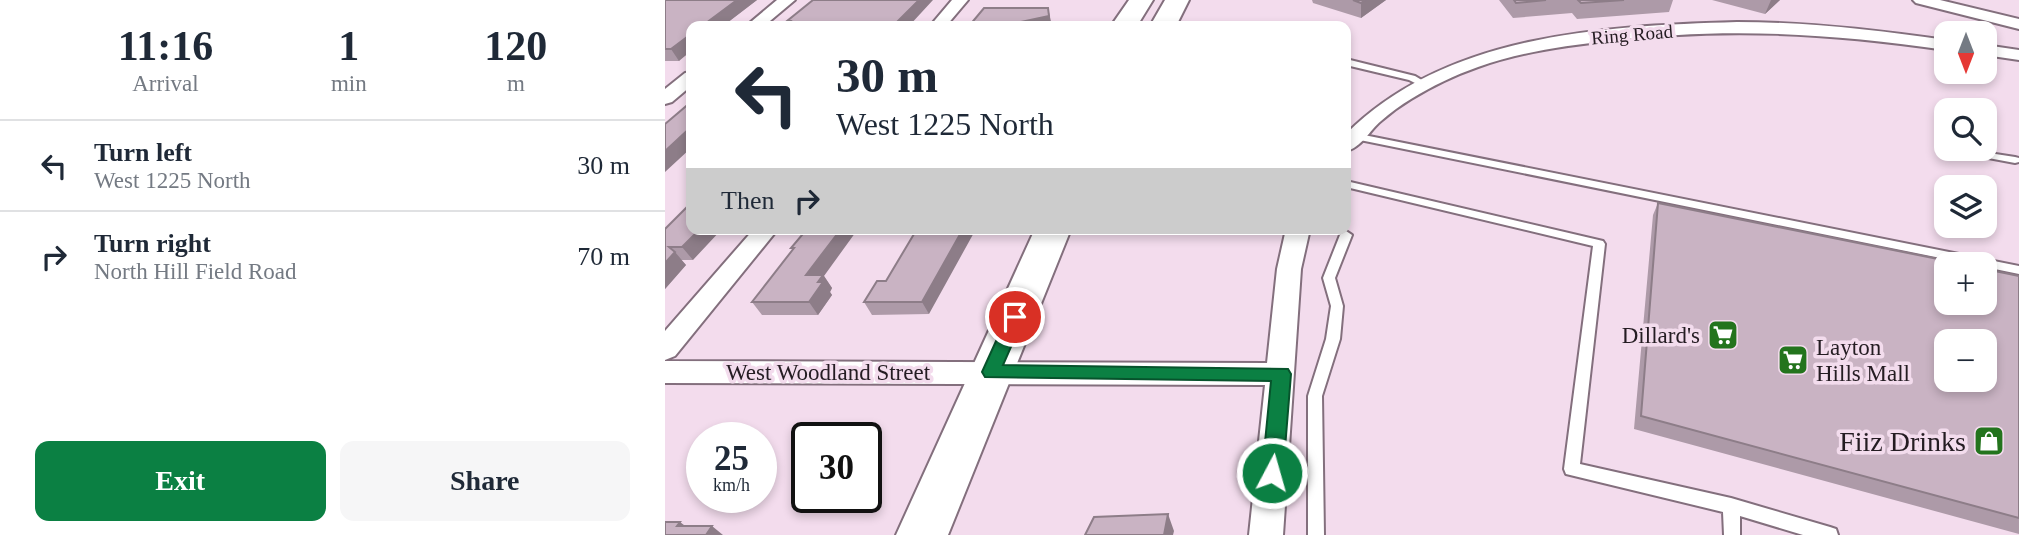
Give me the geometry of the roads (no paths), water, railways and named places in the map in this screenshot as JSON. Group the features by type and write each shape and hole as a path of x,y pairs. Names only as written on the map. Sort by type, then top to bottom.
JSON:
{"main road":[{"path":"1127,21 1141,0"},
{"path":"1151,21 1167,13"},
{"path":"922,535 1050,235"}],"street":[{"path":"760,21 787,0"},
{"path":"942,21 960,0"},
{"path":"1921,0 2019,24"},
{"name":"Ring Road","path":"1351,139 1381,111 1425,85 1459,68 1521,48 1571,40 1728,27 1802,28 1934,44"},
{"path":"1997,52 2019,55"},
{"path":"665,78 686,78"},
{"path":"665,98 686,81"},
{"path":"665,349 762,235"},
{"path":"1266,535 1289,269 1297,235"},
{"name":"West Woodland Street","path":"665,372 1281,374"}],"lane":[{"path":"1351,63 1412,78 1425,85"},
{"path":"1351,140 2019,270"},
{"path":"1997,158 2018,163"},
{"path":"1351,185 1599,244 1572,469 1731,506 1830,535"},
{"path":"1316,535 1315,396 1333,339 1337,306 1329,278 1346,235"},
{"path":"1731,506 1732,535"}],"place":[{"name":"Dillard's","path":"1723,335"},
{"name":"Layton Hills Mall","path":"1793,360"},
{"name":"Fiiz Drinks","path":"1989,441"}]}
